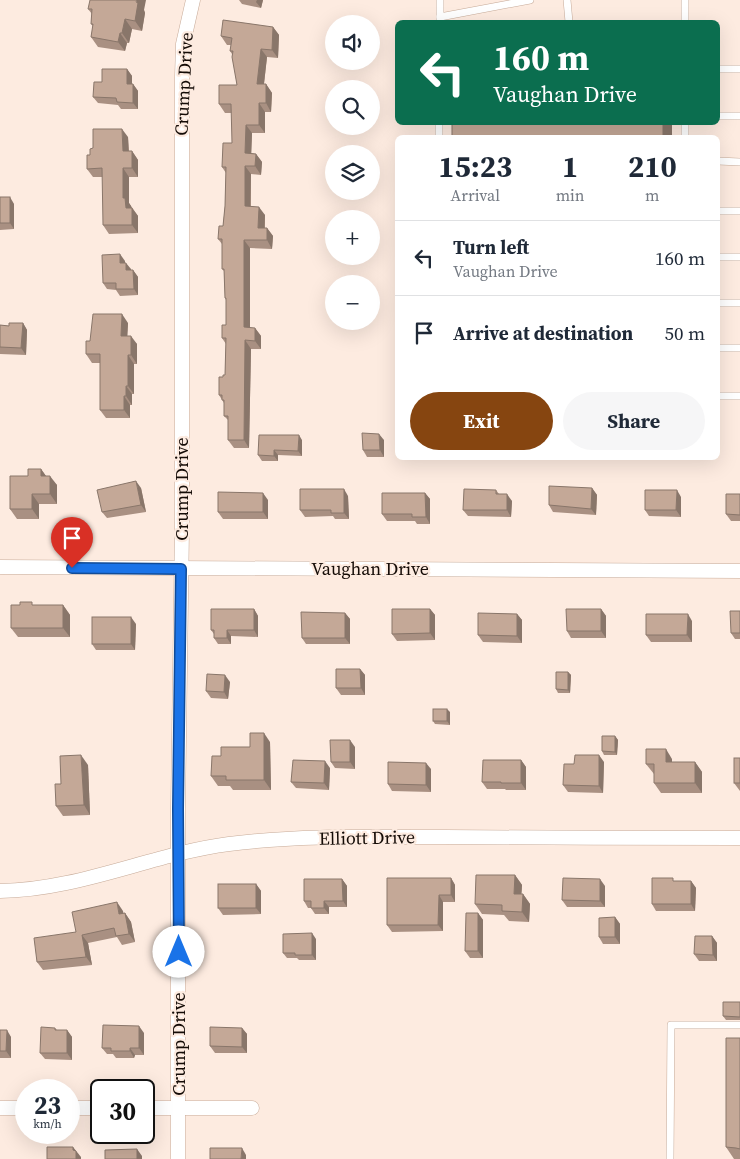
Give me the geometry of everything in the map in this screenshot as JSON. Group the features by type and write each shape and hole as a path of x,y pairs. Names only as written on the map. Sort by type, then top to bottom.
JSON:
{"street":[{"name":"Crump Drive","path":"178,1159 182,77 183,44 193,0"},
{"name":"Vaughan Drive","path":"0,567 740,571"},
{"name":"Elliott Drive","path":"0,891 47,887 75,882 178,854 229,844 284,839 357,836 740,838"},
{"path":"0,1108 15,1108"},
{"path":"155,1108 252,1108"}],"lane":[{"path":"440,0 440,20 530,0"},
{"path":"567,0 569,20"},
{"path":"685,0 685,20"},
{"path":"720,69 740,69"},
{"path":"720,116 740,116"},
{"path":"720,161 740,162"},
{"path":"720,211 740,211"},
{"path":"720,257 740,257"},
{"path":"720,304 740,303"},
{"path":"720,348 740,348"},
{"path":"720,396 740,396"},
{"path":"670,1159 671,1025 740,1025"}],"building":[{"path":"90,0 137,0 135,21 125,19 118,42 91,37 93,24 91,24 92,9 88,9"},
{"path":"223,20 273,27 272,50 261,49 257,84 266,84 266,103 259,103 259,125 246,125 245,153 256,154 255,166 245,166 245,206 259,207 258,228 267,228 267,240 244,240 244,327 255,328 255,341 245,340 244,440 228,440 228,416 224,416 224,400 222,400 222,395 219,395 219,377 225,375 226,338 222,338 222,325 226,325 226,298 224,269 222,269 222,239 218,239 219,226 223,226 225,206 226,167 222,167 223,143 232,143 231,104 219,104 219,85 237,85 232,57 233,51 230,51 232,38 221,36"},
{"path":"102,69 127,69 127,84 133,84 133,103 117,102 116,98 93,97 94,82 102,82"},
{"path":"452,125 663,125 663,135 452,135"},
{"path":"93,129 122,129 123,151 132,151 132,168 123,168 123,198 125,198 126,208 132,208 132,225 103,225 102,168 87,169 87,155 90,155 90,149 93,148"},
{"path":"0,197 10,197 10,223 0,223"},
{"path":"120,254 120,263 126,263 126,270 133,270 134,289 116,289 116,283 103,283 102,255"},
{"path":"93,314 122,314 121,336 131,336 131,355 128,355 128,386 126,386 126,396 124,396 124,410 100,410 100,354 86,354 86,341 90,341"},
{"path":"9,323 23,323 21,348 0,347 0,325 9,326"},
{"path":"362,433 379,434 380,450 363,450"},
{"path":"259,435 299,435 298,451 274,450 274,456 258,455"},
{"path":"28,469 41,469 41,476 50,476 50,494 32,494 32,509 10,509 10,476 28,476"},
{"path":"136,481 141,505 102,512 97,490"},
{"path":"549,486 592,488 591,509 549,505"},
{"path":"300,489 344,489 344,513 331,513 331,510 300,510"},
{"path":"464,489 496,490 496,494 507,494 507,510 463,510"},
{"path":"645,490 677,490 676,510 645,510"},
{"path":"218,492 263,493 263,512 218,512"},
{"path":"382,493 425,493 426,517 412,517 412,514 382,514"},
{"path":"726,494 740,494 740,515 726,514"},
{"path":"20,602 32,602 32,605 63,605 63,628 11,628 11,605 20,605"},
{"path":"211,609 254,609 254,630 227,630 227,638 214,638 214,630 211,630"},
{"path":"392,609 430,609 430,633 392,634"},
{"path":"566,609 601,609 601,631 567,631"},
{"path":"730,611 740,611 740,633 731,633"},
{"path":"301,612 345,613 345,638 302,638"},
{"path":"478,613 517,614 517,636 478,635"},
{"path":"646,614 688,614 687,635 646,635"},
{"path":"92,617 131,617 131,644 92,644"},
{"path":"336,669 360,669 361,688 336,688"},
{"path":"556,672 568,672 568,690 556,689"},
{"path":"207,674 225,675 224,692 206,691"},
{"path":"433,709 447,709 447,721 433,721"},
{"path":"250,733 264,733 264,780 226,780 226,776 211,776 212,756 221,756 221,747 250,747"},
{"path":"602,736 615,736 615,752 602,751"},
{"path":"330,740 350,740 350,762 331,762"},
{"path":"646,749 666,749 666,762 695,762 695,783 654,783 654,764 646,764"},
{"path":"81,755 84,805 56,806 55,784 61,784 60,756"},
{"path":"575,755 599,755 599,786 563,785 564,764 574,764"},
{"path":"734,758 740,758 740,783 734,783"},
{"path":"293,760 325,761 324,783 291,782"},
{"path":"483,760 521,760 521,783 482,782"},
{"path":"388,762 426,763 426,785 388,784"},
{"path":"476,875 515,875 514,894 523,894 522,912 502,911 502,905 475,904"},
{"path":"387,878 451,878 451,895 439,895 438,925 387,925"},
{"path":"563,878 600,879 600,901 562,900"},
{"path":"652,878 673,878 673,881 691,881 691,904 652,904"},
{"path":"304,879 342,879 343,901 324,901 324,908 311,908 311,901 304,901"},
{"path":"218,884 256,884 256,908 218,908"},
{"path":"117,902 119,914 125,913 129,934 116,936 114,928 82,935 86,957 37,962 34,938 76,932 72,912"},
{"path":"466,913 478,913 478,951 465,951"},
{"path":"615,917 615,937 599,937 599,918"},
{"path":"312,933 312,955 283,953 283,934"},
{"path":"695,936 712,936 713,955 694,954"},
{"path":"723,1002 740,1002 740,1017 723,1016"},
{"path":"103,1025 139,1026 139,1048 130,1048 130,1051 111,1051 111,1048 102,1048"},
{"path":"41,1027 67,1030 67,1053 40,1053"},
{"path":"210,1027 242,1028 242,1047 210,1046"},
{"path":"0,1030 7,1030 6,1051 0,1051"},
{"path":"726,1038 740,1038 740,1149 726,1147"},
{"path":"47,1147 73,1147 73,1150 76,1151 76,1159 47,1159"},
{"path":"210,1148 242,1148 241,1159 210,1159"},
{"path":"137,1149 137,1159 105,1159 105,1150"}],"route":[{"path":"72,568 181,569 178,809 179,952"}]}
